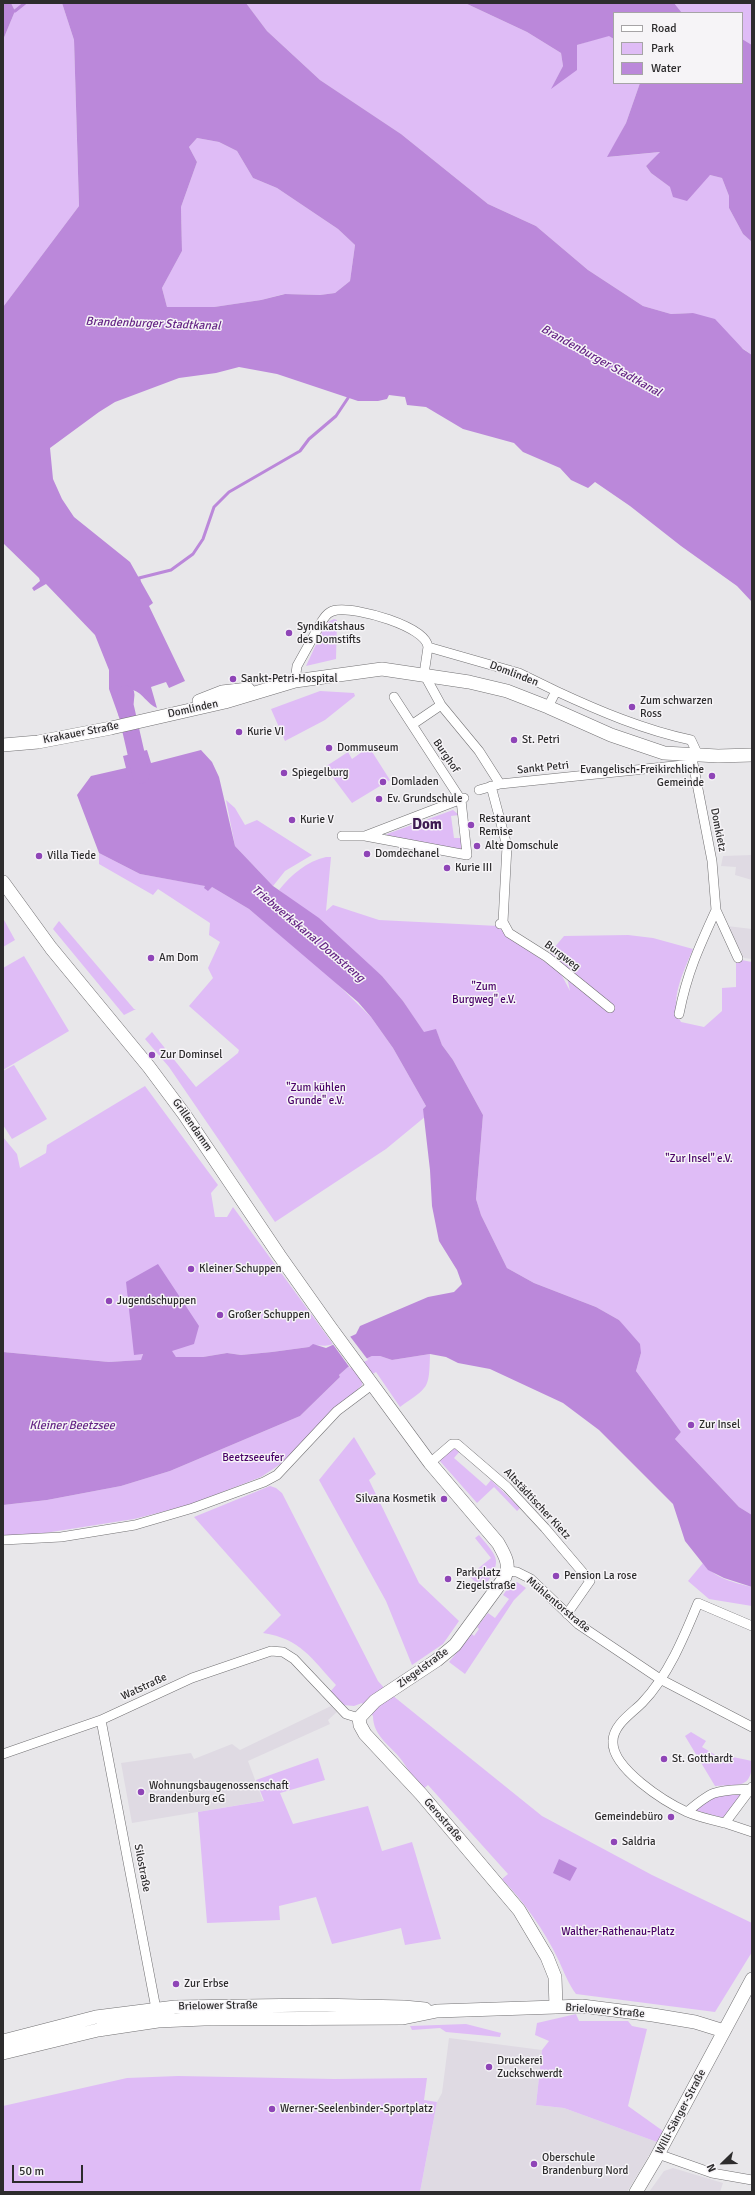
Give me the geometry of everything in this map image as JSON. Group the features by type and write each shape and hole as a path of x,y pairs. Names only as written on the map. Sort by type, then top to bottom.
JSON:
{"main road":[{"name":"Domlinden","path":"159,717 225,702 295,681 382,669 424,674 493,688 548,707 611,735 651,749 664,753 694,758"},
{"name":"Krakauer Straße","path":"3,745 38,742 159,717"},
{"path":"694,758 752,755"},
{"name":"Grillendamm","path":"3,882 51,948 149,1067 184,1114 279,1255 330,1327 371,1380"},
{"path":"371,1380 430,1463 498,1543 506,1558 508,1571"},
{"name":"Ziegelstraße","path":"359,1718 375,1701 437,1660 455,1645 508,1571"},
{"name":"Gerostraße","path":"359,1718 360,1725 365,1734 426,1800 519,1910 547,1957 555,1978 556,2007"},
{"name":"Willi-Sänger-Straße","path":"636,2192 752,1979"},
{"name":"Brielower Straße","path":"3,2053 157,2015 175,2007 271,2005 404,2007 437,2011 582,2006 695,2022 724,2031"},
{"name":"Brielower Straße","path":"3,2041 96,2017 157,2015"}],"street":[{"path":"295,681 297,666 322,620 327,614 336,610 364,613 404,625 424,637 427,641 428,647 424,674"},
{"name":"Domlinden","path":"428,647 519,673 602,712 668,735 691,740 694,758"},
{"name":"Burgweg","path":"424,674 441,705 479,751 496,785 508,846 502,923 509,934 547,957 610,1008"},
{"path":"548,707 556,691"},
{"name":"Burghof","path":"342,836 365,836 467,855 463,799 394,697"},
{"path":"413,724 441,705"},
{"name":"Sankt Petri","path":"496,785 694,758"},
{"name":"Domkietz","path":"694,758 712,861 716,910 738,958"},
{"path":"479,790 496,785"},
{"name":"Burghof","path":"365,836 463,799"},
{"name":"Domkietz","path":"680,1014 685,983 716,910"},
{"path":"3,1540 61,1537 135,1525 193,1508 264,1482 277,1475 337,1411 371,1380"},
{"name":"Altstädtischer Kietz","path":"430,1463 452,1444 457,1444 507,1488 545,1528 590,1581 566,1614"},
{"name":"Mühlentorstraße","path":"508,1571 518,1572 531,1579 578,1624 660,1679 752,1727"},
{"path":"752,1626 698,1603 686,1632 660,1679 642,1703 623,1720 612,1740 615,1754 628,1772 667,1802 687,1812 752,1832"},
{"name":"Watstraße","path":"3,1754 101,1720 192,1678 271,1651 282,1652 294,1659 346,1714 359,1718"},
{"name":"Silostraße","path":"101,1720 157,2015"},
{"path":"687,1812 705,1797 716,1791 751,1788"},
{"path":"725,1823 751,1788"},
{"path":"658,2154 712,2173 752,2180"}],"shaded area":[{"path":"752,855 752,880 735,875 736,867 721,866 723,856"},
{"path":"727,926 752,929 752,959 744,958"},
{"path":"331,1706 337,1712 328,1720 330,1724 248,1761 263,1801 132,1823 121,1763 191,1753 194,1759 232,1744 240,1750"},
{"name":"Oberschule Brandenburg Nord","path":"449,2038 542,2050 536,2105 564,2108 657,2142 627,2192 420,2192 437,2102 442,2093"},
{"path":"673,2168 723,2183 720,2192 649,2192 664,2171"}],"green space":[{"path":"11,3 62,3 74,40 79,206 3,307 3,40 15,11"},
{"path":"246,3 465,3 527,32 561,53 563,66 552,88 577,45 609,35 613,38 613,84 640,84 626,123 608,157 661,152 646,166 651,173 670,187 710,175 722,178 729,196 729,208 743,234 752,242 752,355 693,313 671,314 643,306 588,270 536,226 488,204 401,134 320,80 267,31"},
{"path":"674,3 752,3 752,45 743,40 743,12 681,12"},
{"path":"197,138 219,142 237,151 253,178 277,188 338,229 355,245 350,281 335,293 320,295 284,294 261,300 214,307 167,307 162,288 182,251 181,207 197,162 189,147"},
{"path":"334,619 337,620 336,659 306,666 326,623"},
{"path":"320,691 354,693 355,696 325,720 285,741 271,709"},
{"path":"369,747 390,780 352,803 325,767 348,752 352,759"},
{"path":"226,800 235,808 245,825 257,820 312,855 285,871 273,886 235,846"},
{"path":"453,810 459,815 451,816 454,838 461,838 463,850 435,847 435,844 386,836 387,834"},
{"name":"\"Zum kühlen Grunde\" e.V.","path":"99,853 140,874 212,887 249,909 325,972 371,1017 393,1048 426,1106 423,1109 426,1116 386,1149 275,1222 169,1067 145,1039 152,1032 196,1087 238,1053 239,1050 189,1006 213,978 208,968 220,942 209,935 210,923 158,889 153,895 99,864"},
{"path":"326,857 331,857 326,911 333,905 379,920 498,926 507,936 560,972 570,991 565,968 548,955 564,936 628,935 653,938 693,949 682,976 677,995 677,1014 681,1022 704,1027 722,1011 722,988 736,987 736,959 752,962 752,1515 739,1507 675,1439 681,1432 636,1371 641,1353 619,1320 596,1307 534,1283 507,1268 481,1215 476,1199 483,1115 453,1060 442,1045 436,1030 424,1033 403,1001 382,976 279,890 300,869 312,862"},
{"path":"3,918 15,940 3,947"},
{"path":"59,921 134,1009 136,1009 124,1015 53,929"},
{"path":"24,956 69,1031 3,1070 3,968"},
{"path":"14,1065 47,1119 12,1139 3,1125 3,1071"},
{"path":"145,1086 218,1185 211,1193 215,1217 227,1217 233,1207 333,1344 327,1346 315,1345 272,1352 241,1355 227,1353 203,1357 176,1357 171,1351 143,1354 142,1360 109,1362 3,1352 3,1137 17,1154 20,1168 46,1153 47,1145"},
{"name":"Beetzseeufer","path":"430,1354 429,1375 426,1386 410,1400 400,1407 376,1372 363,1380 362,1385 285,1461 261,1477 189,1505 134,1519 32,1535 3,1535 3,1505 47,1500 121,1486 170,1471 300,1416 340,1377 339,1375 348,1367 372,1356 380,1356 392,1360"},
{"path":"354,1437 376,1474 369,1480 419,1583 459,1621 443,1644 412,1665 386,1601 319,1480"},
{"path":"454,1448 460,1451 454,1458 486,1486 491,1480 520,1508 517,1511 494,1487 477,1503 439,1460"},
{"name":"Walther-Rathenau-Platz","path":"270,1486 276,1488 282,1493 378,1681 387,1691 542,1816 652,1875 752,1923 752,1952 715,2012 576,1994 568,1982 559,1961 540,1928 526,1907 502,1879 508,1874 428,1785 422,1790 399,1756 380,1736 376,1730 373,1716 362,1703 354,1706 343,1705 330,1692 336,1685 312,1658 296,1645 287,1640 263,1633 281,1615 194,1517"},
{"path":"479,1535 495,1555 496,1560 496,1566 483,1589 469,1576 491,1558 475,1538"},
{"path":"703,1563 713,1573 719,1576 732,1582 752,1587 752,1606 709,1599 688,1581"},
{"path":"517,1582 526,1588 514,1600 465,1674 449,1662 472,1634 474,1636 479,1629 477,1627 488,1613 495,1618 509,1599 503,1595 508,1588"},
{"path":"691,1732 706,1741 702,1747 729,1763 733,1757 752,1761 749,1777 746,1781 737,1785 715,1786 685,1736"},
{"path":"318,1758 325,1780 280,1793 293,1824 368,1806 382,1851 412,1842 441,1939 405,1945 401,1928 332,1944 316,1897 279,1906 280,1920 207,1923 198,1812 264,1801 256,1780"},
{"path":"744,1793 724,1818 694,1810 717,1794"},
{"path":"576,2014 579,2021 628,2021 632,2026 647,2029 628,2106 663,2131 657,2142 564,2108 536,2105 542,2050 549,2041 535,2035 537,2023"},
{"path":"466,2024 501,2033 500,2037 446,2032 440,2028 412,2030 410,2026"},
{"name":"Werner-Seelenbinder-Sportplatz","path":"178,2076 335,2079 427,2078 424,2100 437,2102 420,2192 3,2192 3,2106 127,2078"}],"water":[{"path":"3,3 11,3 15,11 3,40"},
{"name":"Brandenburger Stadtkanal","path":"62,3 246,3 267,31 320,80 401,134 488,204 536,226 588,270 643,306 671,314 693,313 715,319 743,349 752,355 752,602 737,586 681,546 630,506 595,482 588,488 571,480 560,468 523,452 514,443 463,429 426,407 407,405 405,397 389,395 387,399 378,401 358,401 277,374 239,367 216,373 179,378 115,402 50,448 53,479 62,499 74,517 130,562 153,603 149,606 185,681 169,688 166,682 151,687 157,708 133,690 130,695 133,714 119,717 109,689 109,670 95,635 46,584 34,591 32,588 40,581 39,578 3,543 3,307 79,206 74,40","holes":["197,138 219,142 237,151 253,178 277,188 338,229 355,245 350,281 335,293 320,295 285,294 261,300 214,307 167,307 162,288 182,251 181,207 197,162 189,147"]},
{"path":"465,3 674,3 681,12 613,12 613,38 609,36 577,45 577,70 551,89 563,66 561,53 527,32"},
{"path":"743,40 752,45 752,242 743,234 729,208 729,196 722,178 710,175 687,201 673,197 670,187 651,173 646,166 660,152 607,157 626,123 640,84 743,84"},
{"name":"Kleiner Beetzsee","path":"147,750 151,763 201,750 212,762 219,777 235,846 273,886 319,918 382,976 403,1001 424,1032 436,1029 442,1045 453,1060 483,1115 476,1199 481,1215 507,1268 534,1283 596,1307 619,1320 640,1344 641,1353 636,1371 681,1432 675,1439 739,1507 752,1515 752,1587 724,1578 708,1570 685,1541 673,1504 599,1430 563,1403 490,1369 458,1363 446,1357 430,1354 392,1360 380,1356 372,1356 348,1367 339,1375 340,1377 300,1416 170,1471 121,1486 47,1500 3,1505 3,1352 109,1362 141,1360 143,1354 134,1355 126,1282 158,1264 199,1326 194,1344 172,1351 176,1357 203,1357 227,1353 241,1355 309,1347 313,1344 326,1348 356,1334 360,1326 428,1297 454,1292 462,1284 457,1270 439,1241 432,1206 430,1170 423,1109 426,1106 393,1048 371,1017 358,1002 249,909 212,887 208,891 204,888 205,886 140,874 99,853 77,795 91,776 126,768 123,756"},
{"path":"559,1859 577,1868 570,1881 553,1873"}],"pier":[{"path":"349,1335 368,1360 350,1368 332,1343"}],"waterway":[{"path":"11,11 15,11 25,3"},
{"path":"139,582 139,578 171,570 193,554 203,539 214,507 229,492 300,451 309,439 336,416 348,398"},
{"name":"Triebwerkskanal Domstreng","path":"126,694 125,705 141,775"}],"place":[{"name":"Syndikatshaus des Domstifts","path":"289,633"},
{"name":"Sankt-Petri-Hospital","path":"233,679"},
{"name":"Zum schwarzen Ross","path":"632,707"},
{"name":"Kurie VI","path":"239,732"},
{"name":"St. Petri","path":"514,740"},
{"name":"Dommuseum","path":"329,748"},
{"name":"Spiegelburg","path":"284,773"},
{"name":"Evangelisch-Freikirchliche Gemeinde","path":"712,776"},
{"name":"Domladen","path":"383,782"},
{"name":"Ev. Grundschule","path":"379,799"},
{"name":"Kurie V","path":"292,820"},
{"name":"Restaurant Remise","path":"471,825"},
{"name":"Alte Domschule","path":"477,846"},
{"name":"Domdechanel","path":"367,854"},
{"name":"Villa Tiede","path":"39,856"},
{"name":"Kurie III","path":"447,868"},
{"name":"Am Dom","path":"151,958"},
{"name":"Zur Dominsel","path":"152,1055"},
{"name":"Kleiner Schuppen","path":"191,1269"},
{"name":"Jugendschuppen","path":"109,1301"},
{"name":"Großer Schuppen","path":"220,1315"},
{"name":"Zur Insel","path":"691,1425"},
{"name":"Silvana Kosmetik","path":"444,1499"},
{"name":"Pension La rose","path":"556,1576"},
{"name":"Parkplatz Ziegelstraße","path":"448,1579"},
{"name":"St. Gotthardt","path":"664,1759"},
{"name":"Wohnungsbaugenossenschaft Brandenburg eG","path":"141,1792"},
{"name":"Gemeindebüro","path":"671,1817"},
{"name":"Saldria","path":"614,1842"},
{"name":"Zur Erbse","path":"176,1984"},
{"name":"Druckerei Zuckschwerdt","path":"489,2067"},
{"name":"Werner-Seelenbinder-Sportplatz","path":"272,2109"},
{"name":"Oberschule Brandenburg Nord","path":"534,2164"}],"district":[{"name":"Dom","path":"427,825"}],"park label":[{"name":"\"Zum Burgweg\" e.V.","path":"484,993"},
{"name":"\"Zur Insel\" e.V.","path":"699,1159"}]}
